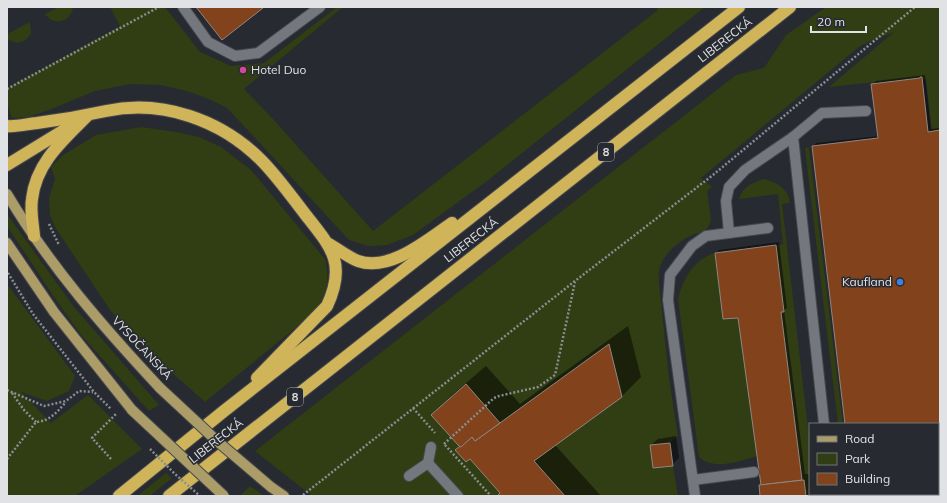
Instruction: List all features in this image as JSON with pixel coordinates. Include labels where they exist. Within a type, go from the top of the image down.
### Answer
[{"type":"highway","name":"LIBERECKÁ","points":[[119,496],[739,7]]},
{"type":"highway","name":"LIBERECKÁ","points":[[169,496],[790,7]]},
{"type":"highway","points":[[7,126],[87,116],[120,109],[147,108],[167,110],[187,115],[224,131],[241,142],[261,160],[329,244],[336,262],[336,280],[334,292],[327,306],[224,412]]},
{"type":"highway","points":[[7,165],[87,116]]},
{"type":"highway","points":[[34,236],[32,199],[34,186],[41,168],[56,147],[87,116]]},
{"type":"highway","points":[[329,244],[358,261],[370,263],[386,262],[402,256],[512,185]]},
{"type":"main road","name":"VYSOČANSKÁ","points":[[7,194],[57,268],[115,340],[160,388],[217,441],[271,487],[284,496]]},
{"type":"main road","points":[[7,242],[54,312],[132,410],[224,496]]},
{"type":"street","points":[[183,7],[208,42],[235,56],[258,53],[320,7]]},
{"type":"street","points":[[729,233],[726,200],[729,187],[745,170],[793,136],[822,113],[866,111]]},
{"type":"street","points":[[793,136],[824,423]]},
{"type":"street","points":[[695,496],[668,300],[670,275],[692,246],[706,236],[768,228]]},
{"type":"street","points":[[409,476],[428,463],[431,447]]},
{"type":"street","points":[[428,463],[458,496]]},
{"type":"street","points":[[693,480],[754,472]]},
{"type":"path","points":[[7,89],[159,7]]},
{"type":"path","points":[[304,496],[303,495],[413,408],[713,175],[915,7]]},
{"type":"path","points":[[48,222],[62,251]]},
{"type":"path","points":[[7,271],[33,314],[94,392],[121,420]]},
{"type":"path","points":[[444,444],[494,398],[538,387],[555,375],[575,281]]},
{"type":"path","points":[[7,390],[44,406],[66,402]]},
{"type":"path","points":[[7,459],[36,422],[41,422],[52,417],[79,391],[94,392]]},
{"type":"path","points":[[12,393],[24,410],[36,422]]},
{"type":"path","points":[[413,408],[491,496]]},
{"type":"path","points":[[111,459],[92,438],[116,414]]},
{"type":"path","points":[[148,447],[175,474],[201,496]]},
{"type":"green space","points":[[59,7],[73,7],[69,16],[62,21],[53,20],[45,14]]},
{"type":"green space","points":[[110,7],[165,7],[200,52],[231,66],[264,63],[337,7],[343,7],[244,89],[273,119],[373,231],[658,10],[656,7],[705,7],[487,181],[413,235],[387,245],[368,246],[349,240],[227,108],[190,92],[161,85],[130,84],[95,91],[28,117],[12,118],[7,103],[7,88],[120,26]]},
{"type":"green space","points":[[826,7],[940,7],[940,131],[932,132],[926,79],[904,79],[829,87],[894,32],[860,46],[701,178],[712,187],[707,191],[711,220],[709,225],[705,230],[690,236],[675,246],[660,265],[659,274],[669,378],[678,436],[670,443],[650,445],[653,468],[673,466],[678,496],[565,496],[534,461],[622,397],[608,344],[500,423],[466,384],[432,415],[459,446],[456,450],[466,462],[470,459],[500,493],[497,496],[312,496],[255,451],[736,75],[764,68],[786,35]]},
{"type":"green space","points":[[30,22],[31,33],[24,41],[14,42],[7,39],[7,34]]},
{"type":"green space","points":[[141,127],[199,137],[221,147],[251,170],[325,259],[328,280],[327,286],[316,311],[205,402],[170,371],[110,310],[55,227],[50,215],[49,198],[55,179],[51,167],[63,155],[96,135]]},
{"type":"green space","points":[[807,147],[809,148],[843,423],[838,423],[805,149]]},
{"type":"green space","points":[[763,179],[773,182],[781,186],[789,198],[790,203],[782,204],[809,436],[809,495],[816,496],[806,496],[804,480],[802,480],[781,312],[784,312],[776,245],[783,244],[778,194],[739,199],[745,188]]},
{"type":"green space","points":[[7,214],[74,307],[159,405],[149,411],[82,336],[56,300],[7,226]]},
{"type":"green space","points":[[715,253],[723,319],[738,318],[757,456],[727,464],[712,463],[699,457],[678,299],[686,277],[690,271],[701,260]]},
{"type":"green space","points":[[7,284],[75,376],[69,391],[47,401],[21,392],[51,423],[88,395],[142,449],[75,496],[7,496]]},
{"type":"green space","points":[[166,473],[172,478],[150,496],[137,496]]},
{"type":"green space","points":[[250,486],[264,496],[240,496]]},
{"type":"building","points":[[196,7],[263,7],[263,8],[222,40]]},
{"type":"building","points":[[922,77],[928,132],[940,130],[940,430],[939,423],[845,423],[812,146],[878,138],[871,84]]},
{"type":"building","points":[[776,245],[784,312],[781,312],[802,480],[761,485],[738,318],[723,319],[715,253]]},
{"type":"building","points":[[609,344],[622,397],[534,461],[565,496],[497,496],[500,493],[470,459],[466,462],[455,450],[472,437],[475,441]]},
{"type":"building","points":[[466,384],[500,423],[475,441],[472,437],[461,447],[431,415]]},
{"type":"building","points":[[939,430],[940,430],[939,446]]},
{"type":"building","points":[[670,443],[673,466],[653,468],[650,445]]},
{"type":"building","points":[[804,480],[806,496],[760,496],[759,485]]},
{"type":"place","name":"Hotel Duo","points":[[243,70]]},
{"type":"place","name":"Kaufland","points":[[900,282]]}]
